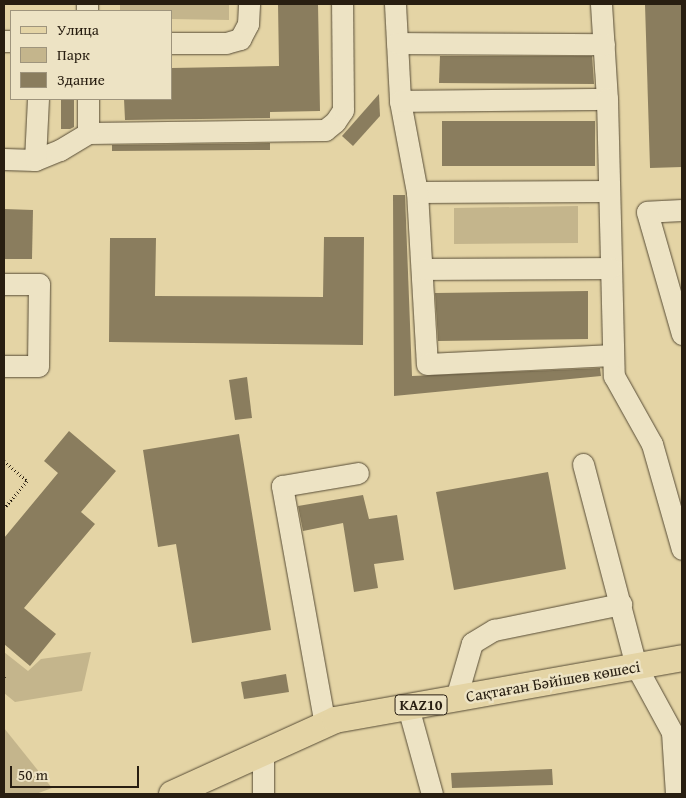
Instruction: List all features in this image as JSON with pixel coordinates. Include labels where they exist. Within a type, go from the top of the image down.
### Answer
[{"type":"main road","name":"Сақтаған Бәйішев көшесі","points":[[172,794],[325,725],[408,707],[682,658]]},
{"type":"lane","points":[[172,43],[226,43],[240,40],[248,24],[249,4]]},
{"type":"lane","points":[[4,159],[35,160],[60,150],[88,133],[325,130],[335,122],[343,110],[342,4]]},
{"type":"lane","points":[[395,4],[400,101],[417,192],[426,364],[613,356]]},
{"type":"lane","points":[[601,4],[607,98],[614,376],[652,444],[682,549]]},
{"type":"lane","points":[[397,43],[604,44]]},
{"type":"lane","points":[[400,101],[607,98]]},
{"type":"lane","points":[[35,160],[38,100]]},
{"type":"lane","points":[[88,100],[88,133]]},
{"type":"lane","points":[[417,192],[608,191]]},
{"type":"lane","points":[[682,210],[647,212],[682,334]]},
{"type":"lane","points":[[422,268],[610,268]]},
{"type":"lane","points":[[4,284],[38,284],[38,366],[4,366]]},
{"type":"lane","points":[[583,464],[636,666],[677,738],[676,794]]},
{"type":"lane","points":[[325,725],[282,486],[358,473]]},
{"type":"lane","points":[[456,698],[472,642],[494,630],[621,604]]},
{"type":"lane","points":[[408,707],[432,794]]},
{"type":"lane","points":[[263,753],[263,794]]},
{"type":"path","points":[[4,461],[27,482],[4,508]]},
{"type":"green space","points":[[120,4],[229,4],[229,20],[172,19],[172,10],[120,10]]},
{"type":"green space","points":[[578,206],[578,243],[454,244],[454,208]]},
{"type":"green space","points":[[4,652],[28,671],[41,659],[91,652],[82,691],[15,702],[4,693]]},
{"type":"green space","points":[[4,728],[52,788],[36,794],[4,794]]},
{"type":"building","points":[[278,4],[318,4],[320,111],[270,112],[270,118],[125,120],[124,100],[172,100],[172,68],[279,66]]},
{"type":"building","points":[[645,4],[682,4],[682,167],[650,168]]},
{"type":"building","points":[[440,56],[592,56],[594,84],[439,83]]},
{"type":"building","points":[[379,94],[380,116],[353,146],[342,136]]},
{"type":"building","points":[[61,100],[74,100],[74,127],[61,129]]},
{"type":"building","points":[[442,121],[595,121],[595,166],[442,166]]},
{"type":"building","points":[[270,143],[270,150],[112,151],[112,145]]},
{"type":"building","points":[[393,195],[405,195],[412,376],[600,368],[601,376],[394,396]]},
{"type":"building","points":[[4,209],[33,210],[32,259],[4,259]]},
{"type":"building","points":[[324,237],[364,237],[363,345],[109,342],[110,238],[156,238],[155,296],[323,297]]},
{"type":"building","points":[[588,291],[588,339],[438,341],[435,293]]},
{"type":"building","points":[[247,377],[252,418],[235,420],[229,380]]},
{"type":"building","points":[[69,431],[116,471],[81,512],[95,524],[24,608],[56,634],[30,666],[4,644],[4,538],[58,473],[44,461]]},
{"type":"building","points":[[239,434],[271,630],[192,643],[176,544],[158,547],[143,450]]},
{"type":"building","points":[[548,472],[566,569],[454,590],[436,492]]},
{"type":"building","points":[[363,495],[369,519],[397,515],[404,560],[374,564],[378,588],[354,592],[343,523],[303,531],[298,506]]},
{"type":"building","points":[[286,674],[289,692],[244,699],[241,682]]},
{"type":"building","points":[[552,769],[553,785],[452,788],[451,773]]}]
